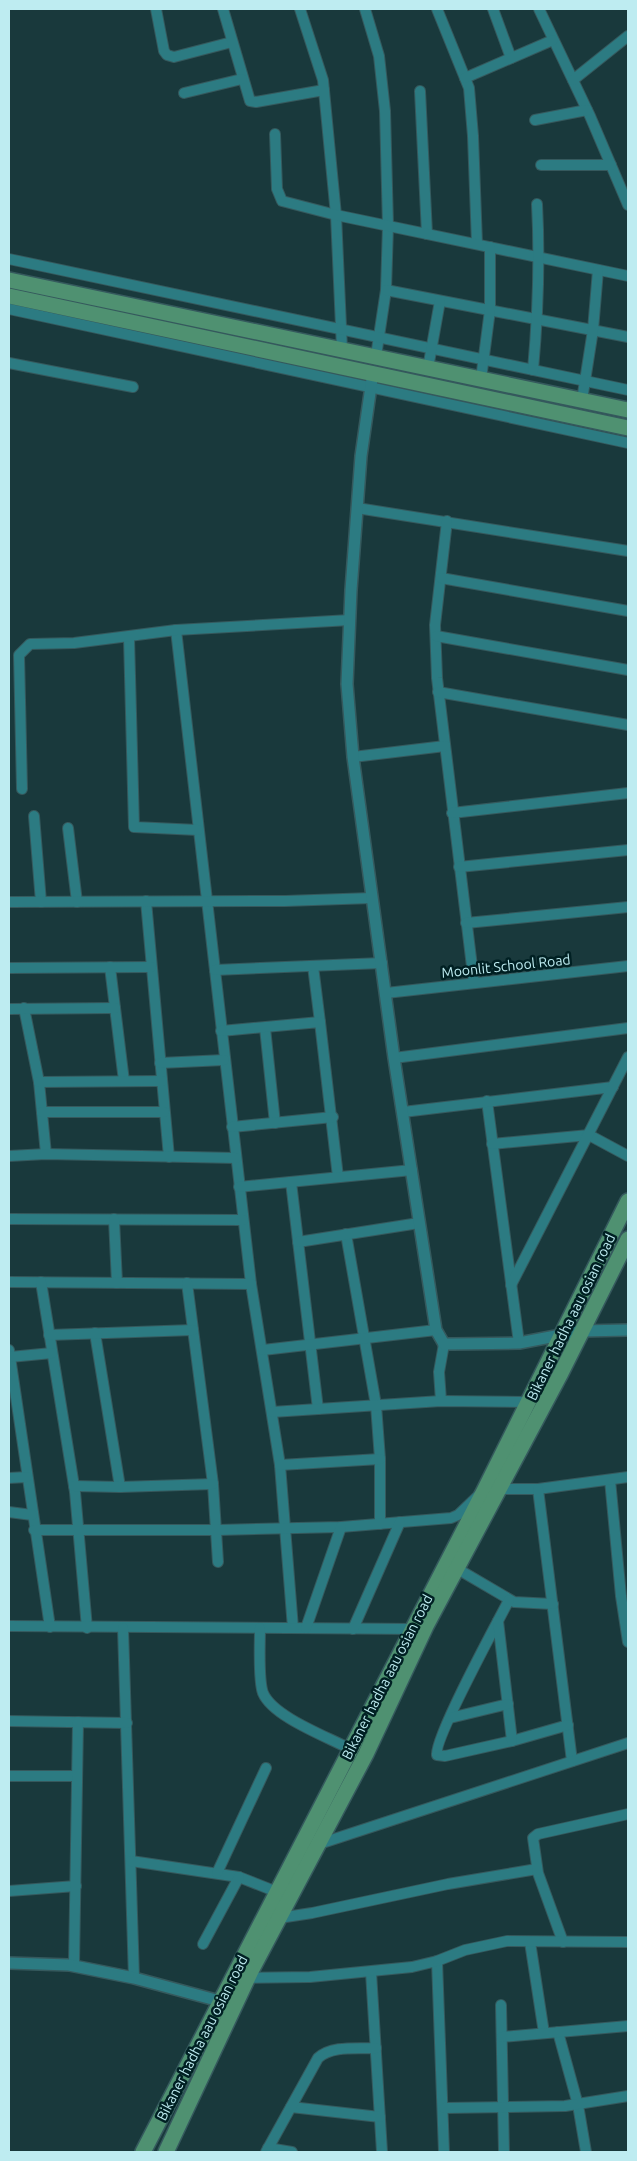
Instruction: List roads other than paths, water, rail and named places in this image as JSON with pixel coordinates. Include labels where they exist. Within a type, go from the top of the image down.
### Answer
[{"type":"main road","points":[[9,280],[628,410]]},
{"type":"main road","points":[[9,296],[148,332],[373,372],[628,428]]},
{"type":"main road","name":"Bikaner hadha aau osian road","points":[[143,2152],[180,2081],[227,2003],[276,1892],[310,1843],[366,1754],[418,1629],[456,1568],[529,1402],[628,1201]]},
{"type":"main road","name":"Bikaner hadha aau osian road","points":[[240,1977],[279,1918],[350,1749],[418,1629],[491,1490],[582,1331],[628,1239]]},
{"type":"main road","name":"Bikaner hadha aau osian road","points":[[166,2152],[196,2087],[227,2003]]},
{"type":"main road","points":[[180,2081],[196,2087]]},
{"type":"street","points":[[156,9],[164,51],[168,55],[174,57],[232,42]]},
{"type":"street","points":[[223,9],[247,97],[250,101],[256,102],[324,90]]},
{"type":"street","points":[[300,9],[324,90],[336,215],[342,349]]},
{"type":"street","points":[[365,9],[378,56],[384,111],[388,226],[386,290],[376,356]]},
{"type":"street","points":[[437,9],[469,88],[473,136],[477,244]]},
{"type":"street","points":[[493,9],[511,58]]},
{"type":"street","points":[[541,9],[553,40],[587,110],[628,205]]},
{"type":"street","points":[[573,80],[628,36]]},
{"type":"street","points":[[465,78],[553,40]]},
{"type":"street","points":[[184,93],[242,79]]},
{"type":"street","points":[[420,91],[427,234]]},
{"type":"street","points":[[535,120],[587,110]]},
{"type":"street","points":[[275,134],[277,189],[282,201],[336,215],[628,276]]},
{"type":"street","points":[[541,165],[611,165]]},
{"type":"street","points":[[533,370],[538,320],[540,258],[537,204]]},
{"type":"street","points":[[481,379],[490,310],[490,247]]},
{"type":"street","points":[[9,259],[628,390]]},
{"type":"street","points":[[582,400],[593,330],[598,270]]},
{"type":"street","points":[[386,290],[628,337]]},
{"type":"street","points":[[428,368],[440,301]]},
{"type":"street","points":[[9,309],[148,332],[371,387],[628,443]]},
{"type":"street","points":[[9,363],[133,387]]},
{"type":"street","points":[[373,372],[361,456],[347,684],[354,757],[394,1058],[436,1330],[444,1344],[439,1372],[441,1401]]},
{"type":"street","points":[[357,508],[628,551]]},
{"type":"street","points":[[448,522],[436,636],[438,692],[474,983]]},
{"type":"street","points":[[441,578],[628,611]]},
{"type":"street","points":[[22,790],[19,655],[30,644],[74,643],[129,638],[176,630],[350,620]]},
{"type":"street","points":[[176,630],[243,1220],[251,1284],[280,1465],[293,1628]]},
{"type":"street","points":[[436,636],[628,670]]},
{"type":"street","points":[[129,638],[134,827],[198,830]]},
{"type":"street","points":[[438,692],[628,724]]},
{"type":"street","points":[[354,757],[445,746]]},
{"type":"street","points":[[452,813],[628,793]]},
{"type":"street","points":[[34,816],[41,902]]},
{"type":"street","points":[[68,828],[77,902]]},
{"type":"street","points":[[459,868],[628,850]]},
{"type":"street","points":[[9,902],[372,898]]},
{"type":"street","points":[[146,901],[169,1158]]},
{"type":"street","points":[[466,923],[628,907]]},
{"type":"street","points":[[215,970],[382,963]]},
{"type":"street","points":[[313,966],[338,1177]]},
{"type":"street","name":"Moonlit School Road","points":[[386,993],[628,966]]},
{"type":"street","points":[[110,967],[124,1081]]},
{"type":"street","points":[[9,968],[151,967]]},
{"type":"street","points":[[24,1008],[39,1082],[46,1154]]},
{"type":"street","points":[[9,1009],[115,1008]]},
{"type":"street","points":[[221,1031],[320,1022]]},
{"type":"street","points":[[264,1028],[275,1123]]},
{"type":"street","points":[[394,1058],[628,1028]]},
{"type":"street","points":[[511,1285],[628,1057]]},
{"type":"street","points":[[160,1063],[224,1060]]},
{"type":"street","points":[[39,1082],[162,1080]]},
{"type":"street","points":[[403,1112],[613,1087]]},
{"type":"street","points":[[486,1101],[519,1343]]},
{"type":"street","points":[[42,1112],[164,1112]]},
{"type":"street","points":[[232,1127],[332,1117]]},
{"type":"street","points":[[492,1144],[589,1135],[628,1156]]},
{"type":"street","points":[[9,1156],[46,1154],[236,1158]]},
{"type":"street","points":[[239,1186],[412,1170]]},
{"type":"street","points":[[291,1182],[318,1409]]},
{"type":"street","points":[[9,1219],[243,1220]]},
{"type":"street","points":[[114,1219],[117,1283]]},
{"type":"street","points":[[298,1242],[419,1223]]},
{"type":"street","points":[[346,1234],[366,1338],[376,1405],[380,1459],[380,1524]]},
{"type":"street","points":[[9,1282],[251,1284]]},
{"type":"street","points":[[41,1282],[74,1486],[87,1628]]},
{"type":"street","points":[[187,1283],[213,1484],[218,1530],[218,1562]]},
{"type":"street","points":[[49,1335],[193,1330]]},
{"type":"street","points":[[263,1350],[436,1330]]},
{"type":"street","points":[[444,1344],[519,1343],[582,1331],[628,1330]]},
{"type":"street","points":[[95,1333],[120,1487]]},
{"type":"street","points":[[50,1627],[9,1353],[52,1353]]},
{"type":"street","points":[[272,1412],[441,1401],[529,1402]]},
{"type":"street","points":[[280,1465],[380,1459]]},
{"type":"street","points":[[9,1478],[27,1477]]},
{"type":"street","points":[[34,1530],[218,1530],[341,1527],[450,1518],[458,1515],[491,1490],[538,1489],[628,1477]]},
{"type":"street","points":[[610,1480],[621,1596],[628,1642]]},
{"type":"street","points":[[74,1486],[120,1487],[213,1484]]},
{"type":"street","points":[[538,1489],[572,1761]]},
{"type":"street","points":[[9,1512],[32,1515]]},
{"type":"street","points":[[353,1629],[400,1522]]},
{"type":"street","points":[[306,1628],[341,1527]]},
{"type":"street","points":[[456,1568],[514,1602],[553,1604]]},
{"type":"street","points":[[509,1600],[436,1748],[437,1755],[440,1756],[512,1741],[568,1725]]},
{"type":"street","points":[[498,1621],[512,1741]]},
{"type":"street","points":[[9,1626],[418,1629]]},
{"type":"street","points":[[123,1628],[134,1978]]},
{"type":"street","points":[[260,1628],[262,1691],[267,1701],[298,1723],[350,1749]]},
{"type":"street","points":[[450,1718],[508,1704]]},
{"type":"street","points":[[9,1721],[127,1723]]},
{"type":"street","points":[[74,1966],[78,1722]]},
{"type":"street","points":[[310,1843],[628,1743]]},
{"type":"street","points":[[218,1873],[266,1768]]},
{"type":"street","points":[[9,1776],[77,1776]]},
{"type":"street","points":[[563,1942],[537,1869],[533,1838],[538,1834],[628,1814]]},
{"type":"street","points":[[131,1861],[239,1877],[276,1892]]},
{"type":"street","points":[[279,1918],[312,1913],[448,1884],[537,1869]]},
{"type":"street","points":[[203,1944],[239,1877]]},
{"type":"street","points":[[9,1891],[76,1886]]},
{"type":"street","points":[[240,1977],[371,1972],[437,1961],[473,1948],[507,1941],[628,1942]]},
{"type":"street","points":[[530,1942],[544,2033]]},
{"type":"street","points":[[437,1961],[444,2108],[444,2152]]},
{"type":"street","points":[[9,1963],[74,1966],[134,1978],[227,2003]]},
{"type":"street","points":[[371,1972],[382,2152]]},
{"type":"street","points":[[501,2005],[504,2152]]},
{"type":"street","points":[[502,2037],[628,2026]]},
{"type":"street","points":[[558,2032],[578,2105],[586,2152]]},
{"type":"street","points":[[292,2152],[267,2150],[318,2058],[324,2053],[376,2048]]},
{"type":"street","points":[[444,2108],[578,2105],[628,2096]]},
{"type":"street","points":[[291,2107],[380,2117]]}]
